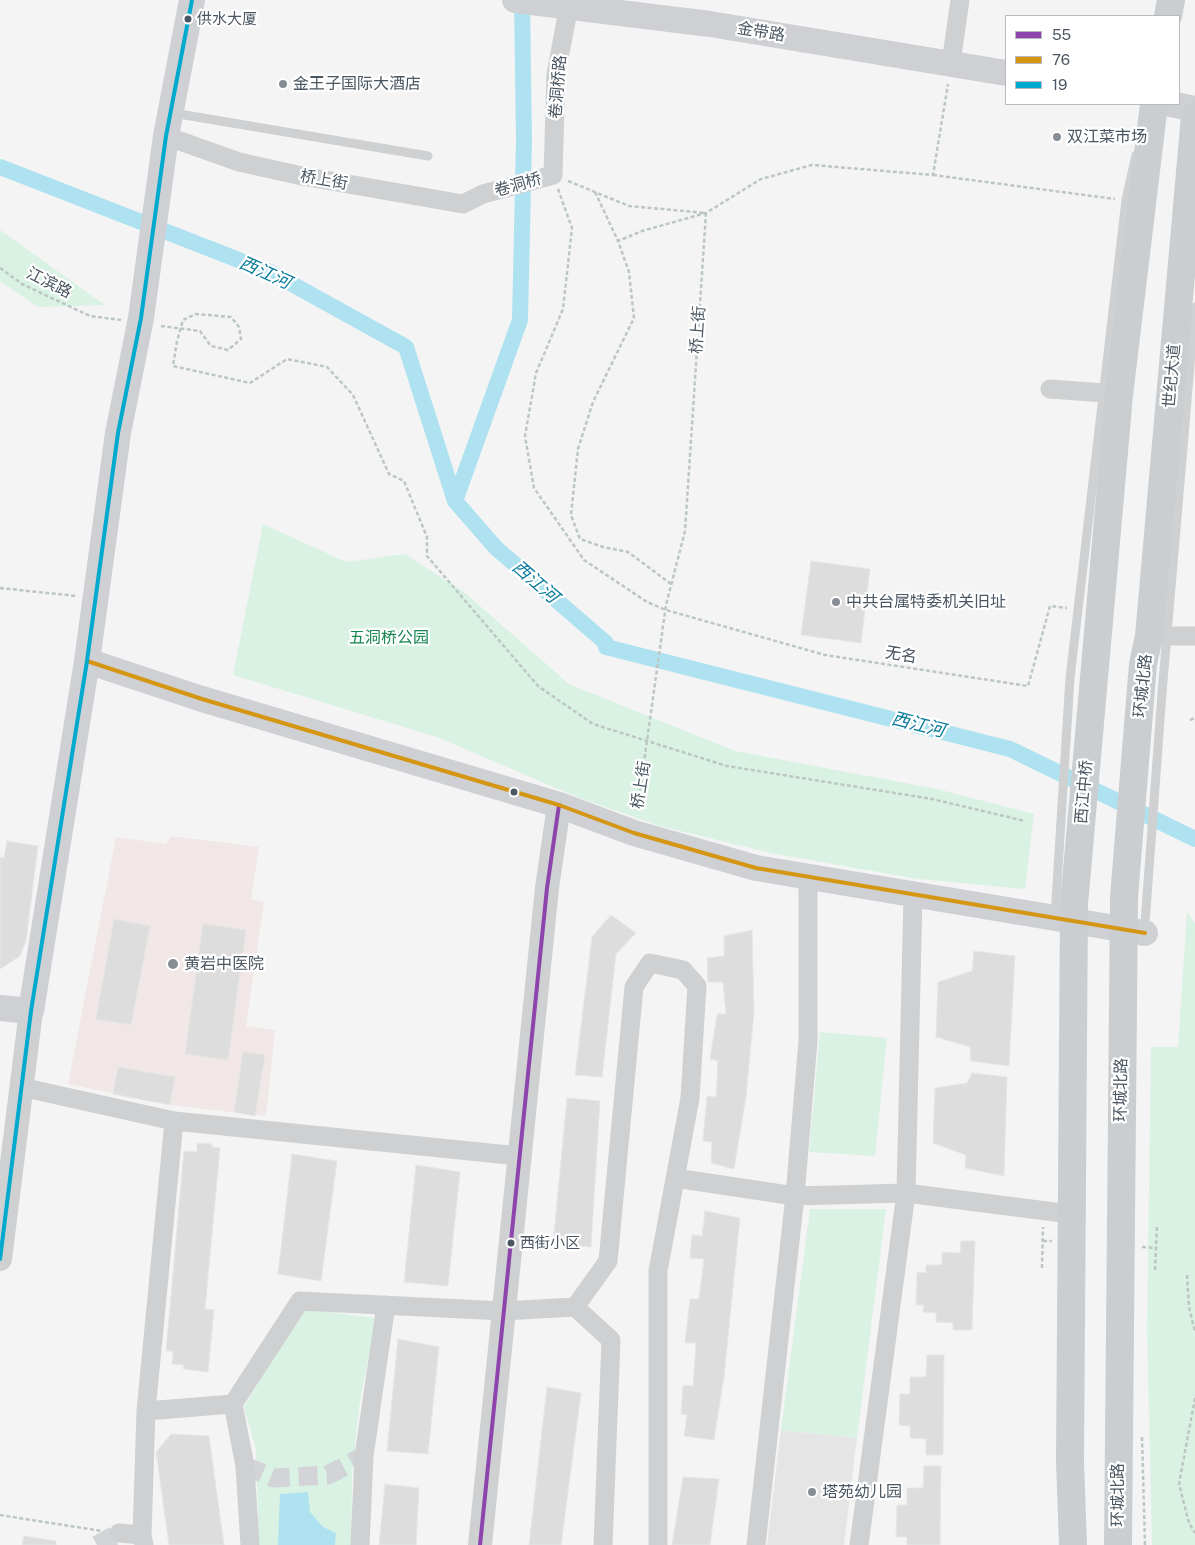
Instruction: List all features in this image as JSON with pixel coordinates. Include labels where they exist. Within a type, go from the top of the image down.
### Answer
[{"type":"main road","points":[[0,1008],[31,1011],[87,661],[118,432],[140,321],[168,124],[192,0]]},
{"type":"main road","name":"金带路","points":[[515,0],[569,4],[710,24],[1005,73]]},
{"type":"main road","points":[[1168,15],[1171,0]]},
{"type":"main road","points":[[1089,607],[1119,395],[1154,105]]},
{"type":"main road","points":[[1177,105],[1195,108]]},
{"type":"main road","name":"世纪大道","points":[[1158,636],[1195,116]]},
{"type":"main road","name":"西江中桥","points":[[1064,919],[1067,881],[1095,663],[1089,607]]},
{"type":"main road","name":"环城北路","points":[[1118,1545],[1138,928],[1124,897],[1143,664],[1158,636]]},
{"type":"main road","points":[[87,661],[211,702],[559,805],[634,833],[756,868],[913,896],[1064,919],[1138,928]]},
{"type":"main road","points":[[1064,919],[1070,1214],[1070,1461],[1073,1545]]},
{"type":"street","points":[[951,63],[960,0]]},
{"type":"street","name":"卷洞桥路","points":[[553,175],[556,74],[569,4]]},
{"type":"street","name":"桥上街","points":[[168,124],[239,162],[302,176],[463,204],[483,194]]},
{"type":"street","name":"卷洞桥","points":[[483,194],[553,175]]},
{"type":"street","points":[[1050,389],[1104,393]]},
{"type":"street","points":[[1158,636],[1195,636]]},
{"type":"street","points":[[480,1545],[547,888],[559,805]]},
{"type":"street","points":[[756,1545],[795,1196],[808,1041],[808,878]]},
{"type":"street","points":[[859,1545],[906,1193],[913,896]]},
{"type":"street","points":[[575,1307],[608,1261],[634,987],[650,963],[683,970],[696,986],[690,1098],[658,1271],[658,1545]]},
{"type":"street","points":[[0,1259],[31,1011]]},
{"type":"street","points":[[21,1087],[174,1121],[519,1156]]},
{"type":"street","points":[[119,1534],[143,1540],[146,1410],[174,1121]]},
{"type":"street","points":[[675,1178],[795,1196],[906,1193],[1070,1214]]},
{"type":"street","points":[[250,1545],[245,1466],[233,1404],[300,1301],[503,1311],[575,1307],[611,1340],[603,1545]]},
{"type":"street","points":[[360,1545],[364,1456],[386,1305]]},
{"type":"street","points":[[146,1410],[233,1404]]},
{"type":"lane","points":[[168,124],[428,156]]},
{"type":"lane","points":[[1067,881],[1070,678],[1089,607],[1104,393],[1126,200],[1135,156],[1149,143]]},
{"type":"lane","points":[[1138,928],[1162,693],[1158,636],[1195,306]]},
{"type":"path","points":[[933,174],[951,63]]},
{"type":"path","points":[[618,241],[642,231],[706,213],[761,179],[812,165],[933,174],[1126,200]]},
{"type":"path","points":[[553,175],[628,206],[706,213]]},
{"type":"path","points":[[553,175],[572,228],[563,309],[536,373],[525,436],[534,488],[584,560],[647,602],[666,610]]},
{"type":"path","points":[[595,192],[618,241],[629,272],[634,318],[593,402],[578,449],[571,515],[580,540],[628,552],[671,584]]},
{"type":"path","name":"桥上街","points":[[634,833],[666,605],[684,532],[706,213]]},
{"type":"path","name":"江滨路","points":[[0,268],[22,284],[90,316],[140,321],[172,328],[182,329],[200,331],[211,346],[228,350],[241,339],[239,327],[231,317],[196,314],[183,320],[181,327],[179,334],[177,341],[173,366],[250,383],[287,359],[327,367],[353,395],[389,474],[404,481],[428,537],[427,556],[538,686],[592,724],[648,739]]},
{"type":"path","points":[[0,588],[95,598]]},
{"type":"path","name":"无名","points":[[666,610],[825,655],[1028,686],[1050,606],[1089,607]]},
{"type":"path","points":[[1190,720],[1195,718]]},
{"type":"path","points":[[648,739],[727,766],[932,799],[1025,821]]},
{"type":"path","points":[[1042,1268],[1043,1224]]},
{"type":"path","points":[[1155,1270],[1157,1226]]},
{"type":"path","points":[[1187,1275],[1189,1307],[1195,1332]]},
{"type":"path","points":[[1195,1398],[1179,1484],[1189,1523],[1195,1532]]},
{"type":"path","points":[[0,1515],[119,1534]]},
{"type":"shaded area","name":"黄岩中医院","points":[[171,836],[259,847],[251,899],[264,902],[246,1026],[275,1030],[266,1116],[170,1105],[68,1084],[116,837],[166,844]]},
{"type":"shaded area","name":"塔苑幼儿园","points":[[781,1430],[857,1438],[844,1545],[767,1545]]},
{"type":"green space","points":[[0,230],[105,305],[38,307],[0,281]]},
{"type":"green space","name":"五洞桥公园","points":[[263,524],[346,562],[405,554],[464,592],[569,684],[735,751],[937,789],[1034,814],[1025,889],[919,879],[775,854],[660,826],[577,797],[437,737],[233,675]]},
{"type":"green space","points":[[1187,911],[1195,924],[1195,1545],[1152,1545],[1147,1329],[1151,1047],[1178,1047]]},
{"type":"green space","points":[[820,1032],[887,1038],[875,1156],[809,1152]]},
{"type":"green space","points":[[810,1209],[886,1209],[857,1438],[781,1430]]},
{"type":"green space","points":[[303,1309],[376,1318],[359,1407],[352,1475],[351,1545],[259,1545],[256,1449],[244,1407]]},
{"type":"water","points":[[308,1492],[310,1512],[323,1527],[336,1533],[335,1545],[278,1545],[280,1494]]},
{"type":"building","name":"中共台属特委机关旧址","points":[[811,561],[870,569],[861,643],[801,635]]},
{"type":"building","points":[[7,841],[38,846],[26,941],[20,956],[0,969],[0,857],[4,858]]},
{"type":"building","points":[[611,915],[636,933],[616,954],[602,1077],[575,1075],[592,937]]},
{"type":"building","points":[[114,919],[150,926],[131,1025],[96,1019]]},
{"type":"building","points":[[203,924],[246,930],[228,1060],[185,1054]]},
{"type":"building","points":[[752,930],[754,1012],[746,1097],[734,1169],[711,1163],[712,1142],[703,1141],[707,1096],[716,1097],[718,1061],[710,1059],[717,1014],[726,1014],[723,982],[708,982],[707,958],[724,956],[724,936]]},
{"type":"building","points":[[974,951],[1015,956],[1009,1066],[971,1061],[970,1047],[936,1037],[938,982],[972,971]]},
{"type":"building","points":[[243,1052],[265,1055],[255,1116],[234,1112]]},
{"type":"building","points":[[118,1067],[175,1077],[170,1105],[113,1094]]},
{"type":"building","points":[[972,1073],[1007,1077],[1004,1176],[965,1168],[966,1155],[933,1143],[935,1088],[967,1083]]},
{"type":"building","points":[[567,1098],[600,1101],[591,1247],[553,1244]]},
{"type":"building","points":[[197,1143],[212,1144],[212,1147],[220,1148],[205,1309],[214,1310],[208,1372],[183,1369],[184,1365],[172,1364],[173,1351],[166,1351],[184,1151],[197,1152]]},
{"type":"building","points":[[292,1154],[337,1161],[321,1281],[278,1274]]},
{"type":"building","points":[[416,1165],[460,1172],[448,1286],[404,1282]]},
{"type":"building","points":[[705,1211],[740,1218],[724,1377],[714,1440],[684,1436],[687,1415],[681,1414],[683,1385],[693,1386],[696,1343],[685,1343],[690,1299],[699,1299],[704,1259],[690,1258],[692,1235],[702,1236]]},
{"type":"building","points":[[961,1241],[975,1241],[972,1330],[953,1330],[953,1323],[936,1322],[936,1313],[923,1312],[924,1305],[916,1305],[917,1272],[926,1273],[926,1265],[942,1265],[942,1252],[960,1253]]},
{"type":"building","points":[[398,1339],[439,1347],[428,1454],[387,1451]]},
{"type":"building","points":[[927,1355],[944,1355],[943,1455],[926,1455],[926,1439],[910,1438],[910,1426],[899,1425],[900,1394],[910,1394],[910,1377],[926,1377]]},
{"type":"building","points":[[547,1387],[581,1393],[561,1545],[529,1545]]},
{"type":"building","points":[[171,1434],[209,1436],[224,1545],[169,1545],[156,1452]]},
{"type":"building","points":[[924,1466],[941,1466],[940,1545],[907,1545],[907,1537],[896,1537],[897,1505],[907,1505],[907,1488],[923,1488]]},
{"type":"building","points":[[683,1477],[719,1479],[710,1545],[672,1545]]},
{"type":"building","points":[[385,1484],[419,1488],[416,1545],[379,1545]]},
{"type":"building","points":[[24,1536],[56,1541],[56,1545],[22,1545]]},
{"type":"waterway","points":[[455,501],[520,320],[524,141],[522,0]]},
{"type":"waterway","name":"西江河","points":[[0,167],[272,273],[406,347],[455,501],[496,548],[606,643],[606,647],[1010,749],[1195,839]]},
{"type":"tunnel","points":[[245,1466],[274,1478],[328,1475],[364,1456]]},
{"type":"tunnel","points":[[97,1545],[119,1533]]},
{"type":"transit line","name":"19","points":[[0,1259],[31,1011],[87,661],[118,433],[141,318],[166,136],[192,0]]},
{"type":"transit line","name":"76","points":[[87,661],[202,699],[559,805],[634,833],[756,868],[1145,933]]},
{"type":"transit line","name":"55","points":[[480,1545],[547,888],[559,805]]},
{"type":"place","name":"供水大厦","points":[[188,19]]},
{"type":"place","name":"金王子国际大酒店","points":[[283,84]]},
{"type":"place","name":"双江菜市场","points":[[1057,137]]},
{"type":"place","name":"中共台属特委机关旧址","points":[[836,602]]},
{"type":"place","name":"黄岩中医院","points":[[173,964]]},
{"type":"place","name":"西街小区","points":[[511,1243]]},
{"type":"place","name":"塔苑幼儿园","points":[[812,1492]]}]
